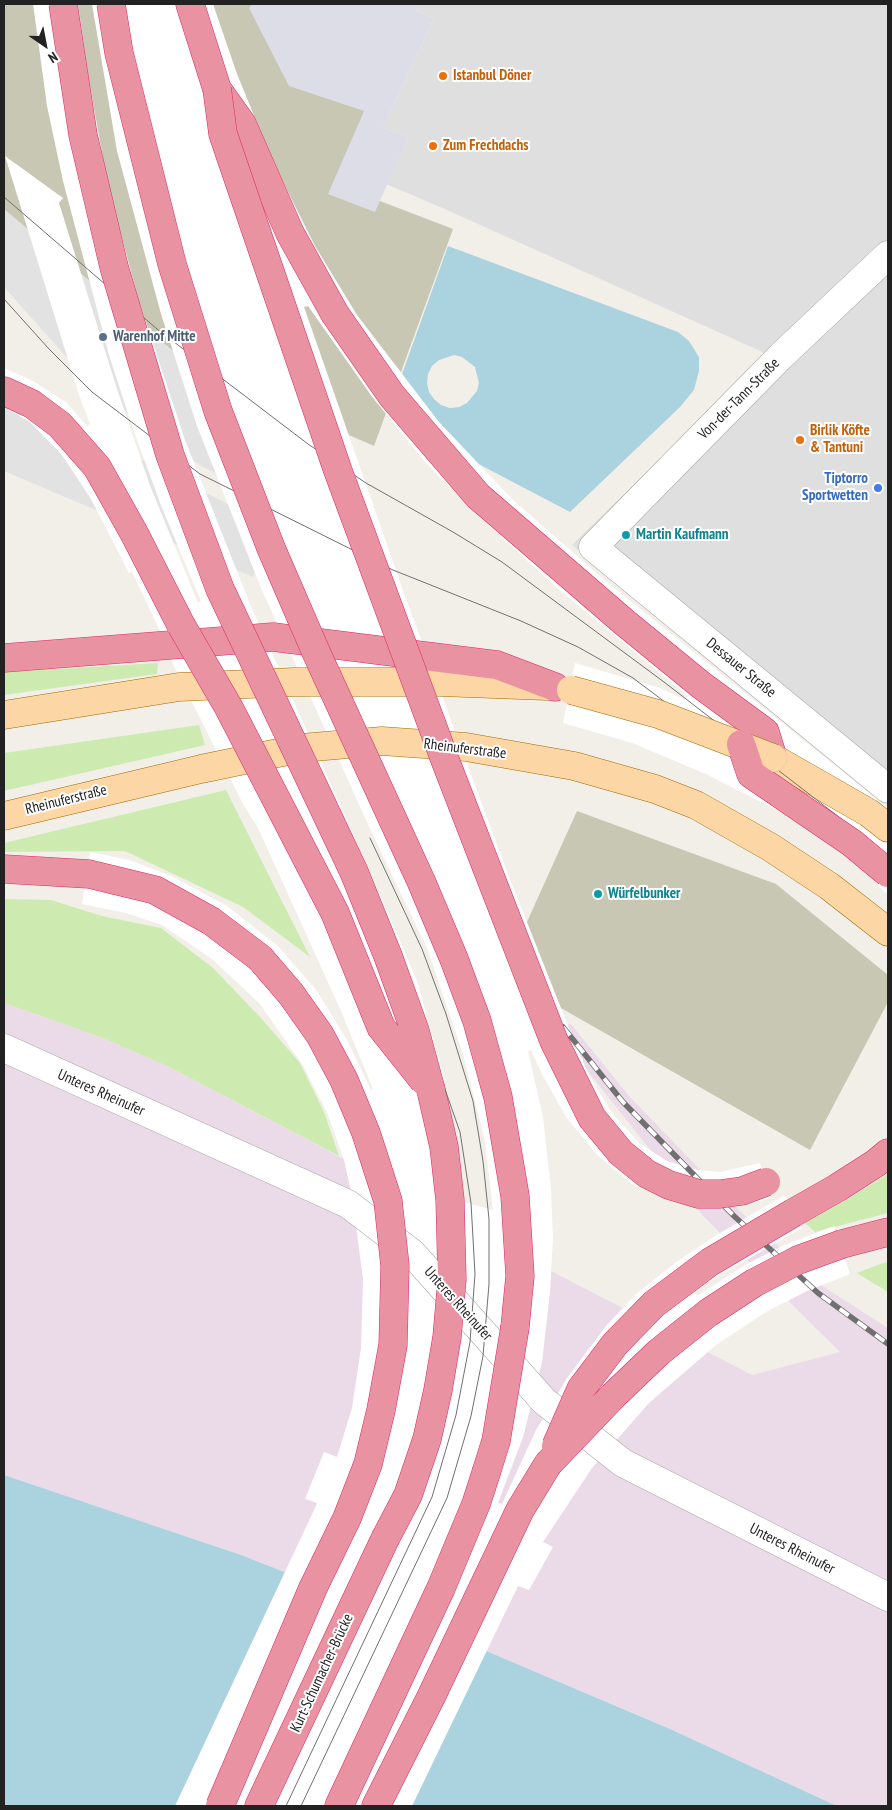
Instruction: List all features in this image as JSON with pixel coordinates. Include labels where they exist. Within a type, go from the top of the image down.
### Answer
[{"type":"highway","name":"Kurt-Schumacher-Brücke","points":[[63,4],[83,135],[112,258],[170,455],[220,589],[354,872],[388,956],[415,1031],[431,1090],[444,1147],[450,1200],[452,1279],[447,1337],[427,1440],[408,1495],[385,1539],[258,1806]]},
{"type":"highway","points":[[111,4],[119,53],[172,264],[218,411],[241,473],[320,661],[421,881],[454,958],[477,1021],[498,1097],[515,1196],[520,1276],[508,1378],[491,1457],[476,1504],[441,1588],[339,1806]]},
{"type":"highway","points":[[190,4],[218,90],[223,134],[338,471],[554,1042],[592,1118],[621,1153],[647,1174],[669,1185],[699,1194],[742,1191],[766,1182]]},
{"type":"highway","points":[[218,90],[242,124],[290,233],[335,314],[392,396],[478,496],[624,622],[701,685],[765,732],[773,758]]},
{"type":"highway","points":[[4,391],[32,404],[60,425],[98,467],[181,625],[229,708],[336,914],[381,1027],[431,1090]]},
{"type":"highway","points":[[4,658],[274,637],[497,665],[563,688]]},
{"type":"highway","points":[[741,744],[752,774],[852,843],[888,873]]},
{"type":"highway","points":[[4,869],[89,874],[155,890],[212,921],[260,958],[291,994],[320,1035],[344,1080],[366,1133],[388,1201],[395,1266],[393,1345],[381,1410],[368,1464],[347,1518],[312,1588],[220,1806]]},
{"type":"highway","points":[[376,1806],[520,1510],[548,1464],[581,1389],[615,1344],[654,1304],[710,1262],[753,1235],[838,1188],[888,1153]]},
{"type":"highway","points":[[548,1464],[659,1352],[708,1313],[754,1283],[798,1260],[842,1244],[888,1232]]},
{"type":"main road","points":[[4,715],[179,688],[218,686],[314,682],[440,682],[563,688],[658,714],[741,744],[773,758],[869,814],[888,828]]},
{"type":"main road","name":"Rheinuferstraße","points":[[4,816],[163,777],[302,748],[382,741],[466,746],[574,766],[655,789],[696,805],[770,847],[829,886],[888,932]]},
{"type":"street","name":"Von-der-Tann-Straße","points":[[593,547],[781,356],[888,255]]},
{"type":"street","name":"Dessauer Straße","points":[[593,547],[888,789]]},
{"type":"street","name":"Unteres Rheinufer","points":[[4,1048],[348,1204],[412,1253],[544,1400],[624,1463],[888,1597]]},
{"type":"shaded area","points":[[4,4],[268,4],[380,96],[367,196],[453,229],[374,446],[4,285]]},
{"type":"shaded area","points":[[252,4],[420,4],[416,11],[434,18],[383,128],[408,137],[375,212],[328,194],[364,111],[289,86],[249,8]]},
{"type":"shaded area","points":[[420,4],[888,4],[888,798],[572,545],[767,354],[386,184],[408,137],[383,128],[434,18],[416,11]]},
{"type":"shaded area","name":"Warenhof Mitte","points":[[4,209],[283,443],[260,495],[201,466],[94,388],[4,287]]},
{"type":"shaded area","points":[[4,390],[271,526],[253,577],[4,471]]},
{"type":"shaded area","points":[[577,811],[776,884],[888,975],[888,1002],[810,1150],[503,975]]},
{"type":"shaded area","points":[[4,1003],[100,1037],[167,1066],[528,1259],[752,1375],[840,1352],[703,1216],[554,1029],[571,1024],[629,1096],[740,1211],[824,1287],[888,1328],[888,1806],[837,1806],[670,1729],[491,1653],[241,1555],[4,1475]]},
{"type":"green space","points":[[158,663],[157,674],[4,695],[4,672]]},
{"type":"green space","points":[[199,725],[205,745],[4,791],[4,753]]},
{"type":"green space","points":[[226,790],[310,957],[243,907],[125,851],[4,852],[4,843]]},
{"type":"green space","points":[[4,899],[51,900],[102,916],[161,928],[213,968],[261,1018],[300,1063],[324,1112],[339,1156],[167,1066],[100,1037],[4,1003]]},
{"type":"green space","points":[[888,1174],[888,1213],[815,1232],[805,1223],[848,1199]]},
{"type":"green space","points":[[888,1262],[888,1292],[857,1273],[880,1264]]},
{"type":"water","points":[[448,246],[678,332],[689,341],[699,357],[699,371],[694,390],[680,407],[570,512],[387,416]],"holes":[[[454,355],[462,357],[475,367],[479,383],[477,391],[467,403],[459,407],[450,408],[441,405],[429,392],[428,374],[432,366],[439,360]]]},
{"type":"water","points":[[4,1475],[241,1555],[491,1653],[670,1729],[837,1806],[4,1806]]},
{"type":"pier","points":[[33,4],[78,4],[89,80],[108,186],[139,301],[185,440],[250,604],[417,981],[443,1073],[457,1144],[464,1202],[493,1210],[485,1141],[463,1054],[427,948],[372,833],[261,588],[197,426],[161,314],[117,151],[92,4],[213,4],[237,74],[273,162],[315,246],[357,315],[439,422],[513,500],[608,583],[888,808],[888,895],[854,860],[783,813],[706,774],[632,743],[563,723],[575,663],[660,688],[685,700],[688,696],[557,588],[481,518],[426,463],[373,398],[308,306],[304,307],[405,596],[506,869],[589,1075],[612,1113],[639,1143],[667,1161],[698,1170],[720,1172],[760,1163],[772,1198],[742,1206],[706,1208],[664,1198],[632,1184],[597,1155],[566,1117],[531,1050],[528,1051],[543,1117],[551,1190],[553,1239],[550,1292],[542,1362],[523,1437],[498,1503],[502,1504],[536,1430],[567,1378],[606,1326],[635,1295],[675,1263],[715,1236],[785,1195],[802,1228],[720,1275],[694,1292],[697,1296],[747,1264],[782,1246],[834,1226],[850,1274],[807,1291],[766,1312],[716,1345],[649,1403],[592,1468],[543,1542],[553,1547],[529,1590],[518,1586],[412,1806],[175,1806],[317,1503],[305,1499],[324,1452],[337,1457],[352,1408],[361,1348],[363,1279],[352,1196],[344,1160],[327,1112],[302,1064],[259,1003],[212,959],[162,925],[126,913],[82,904],[90,852],[129,860],[171,876],[227,906],[278,946],[317,991],[347,1040],[371,1090],[373,1089],[341,1011],[258,828],[243,804],[160,638],[162,635],[132,572],[129,573],[91,499],[62,455],[30,422],[4,407],[4,368],[33,381],[67,403],[87,426],[90,424],[79,395],[5,156],[63,198],[59,203],[117,389],[149,483],[198,603],[201,601],[162,508],[133,429],[109,355],[63,181],[47,106]]},
{"type":"tram line","points":[[4,197],[157,329],[308,444],[366,483],[502,562],[664,682],[888,855]]},
{"type":"tram line","points":[[4,299],[49,349],[92,392],[200,474],[393,570],[521,621],[578,647],[633,678],[888,870]]},
{"type":"tram line","points":[[301,1806],[447,1498],[471,1416],[483,1356],[489,1284],[489,1219],[483,1161],[473,1101],[446,1014],[422,949],[370,838]]},
{"type":"tram line","points":[[286,1806],[432,1497],[456,1415],[470,1342],[475,1274],[471,1203],[460,1132],[421,1021],[350,850]]},
{"type":"railway","points":[[563,1027],[623,1102],[734,1216],[818,1293],[888,1344]]},
{"type":"place","name":"Istanbul Döner","points":[[443,76]]},
{"type":"place","name":"Zum Frechdachs","points":[[433,146]]},
{"type":"place","name":"Warenhof Mitte","points":[[103,337]]},
{"type":"place","name":"Birlik Köfte & Tantuni","points":[[800,440]]},
{"type":"place","name":"Tiptorro Sportwetten","points":[[878,488]]},
{"type":"place","name":"Martin Kaufmann","points":[[626,535]]},
{"type":"place","name":"Würfelbunker","points":[[598,894]]}]
